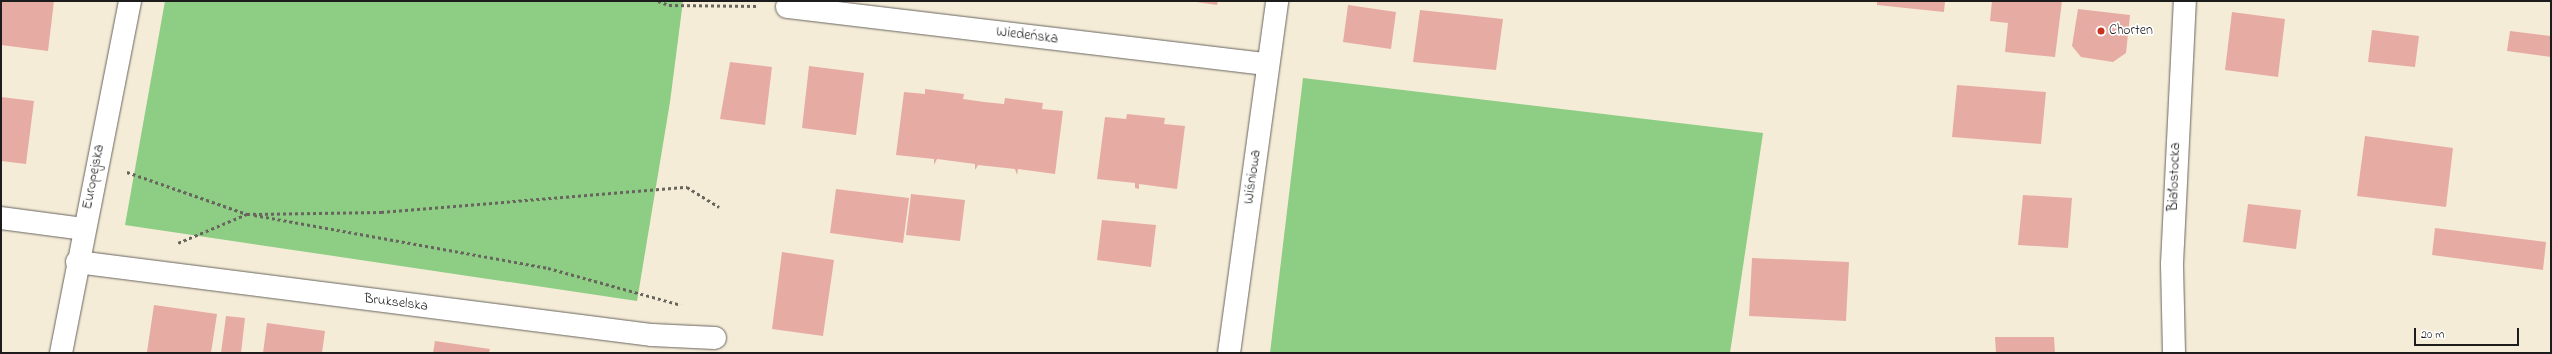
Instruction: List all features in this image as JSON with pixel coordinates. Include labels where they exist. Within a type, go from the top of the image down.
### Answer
[{"type":"street","name":"Europejska","points":[[61,353],[83,229],[130,1]]},
{"type":"street","name":"Wiśniowa","points":[[1229,353],[1277,1]]},
{"type":"street","name":"Białostocka","points":[[2174,353],[2172,264],[2186,1]]},
{"type":"street","name":"Wiedeńska","points":[[787,6],[1268,64]]},
{"type":"street","points":[[1,218],[83,229]]},
{"type":"street","name":"Brukselska","points":[[77,262],[652,335],[715,338]]},
{"type":"path","points":[[658,1],[669,5],[787,6]]},
{"type":"path","points":[[97,161],[247,214],[548,268],[684,306]]},
{"type":"path","points":[[169,247],[247,214],[381,212],[687,187],[719,207]]},
{"type":"green space","points":[[165,1],[683,1],[670,102],[637,301],[125,225]]},
{"type":"green space","points":[[1303,78],[1763,133],[1730,353],[1270,353]]},
{"type":"building","points":[[1,1],[54,1],[48,51],[1,45]]},
{"type":"building","points":[[1189,1],[1218,1],[1217,5]]},
{"type":"building","points":[[1877,1],[1945,1],[1944,12],[1877,5]]},
{"type":"building","points":[[1992,1],[2062,1],[2055,57],[2005,52],[2008,23],[1990,21]]},
{"type":"building","points":[[1348,5],[1396,12],[1391,49],[1343,42]]},
{"type":"building","name":"Chorten","points":[[2078,9],[2130,15],[2126,53],[2113,62],[2081,57],[2072,46]]},
{"type":"building","points":[[1420,10],[1503,19],[1496,70],[1413,62]]},
{"type":"building","points":[[2232,12],[2285,19],[2278,77],[2225,70]]},
{"type":"building","points":[[2372,30],[2419,36],[2415,67],[2368,62]]},
{"type":"building","points":[[2510,31],[2551,36],[2551,57],[2507,51]]},
{"type":"building","points":[[730,62],[772,67],[765,125],[720,119]]},
{"type":"building","points":[[809,66],[864,73],[856,135],[802,128]]},
{"type":"building","points":[[1957,85],[2046,92],[2041,144],[1952,137]]},
{"type":"building","points":[[925,89],[964,94],[963,99],[984,102],[1004,104],[1005,98],[1043,103],[1042,109],[1063,111],[1055,174],[1018,169],[1017,175],[1015,169],[978,165],[975,170],[975,164],[937,159],[934,165],[934,159],[896,155],[904,92],[925,94]]},
{"type":"building","points":[[1,97],[34,101],[26,164],[1,161]]},
{"type":"building","points":[[1127,114],[1165,118],[1164,124],[1185,126],[1177,189],[1139,184],[1139,189],[1135,188],[1135,183],[1097,179],[1105,117],[1126,119]]},
{"type":"building","points":[[2365,136],[2453,148],[2446,207],[2357,196]]},
{"type":"building","points":[[836,189],[909,198],[903,243],[830,233]]},
{"type":"building","points":[[911,194],[965,200],[960,241],[906,235]]},
{"type":"building","points":[[2023,195],[2072,198],[2068,248],[2018,245]]},
{"type":"building","points":[[2248,204],[2301,210],[2296,249],[2243,242]]},
{"type":"building","points":[[1102,220],[1156,225],[1151,267],[1097,260]]},
{"type":"building","points":[[2435,228],[2546,242],[2543,270],[2432,255]]},
{"type":"building","points":[[782,252],[834,260],[823,336],[772,329]]},
{"type":"building","points":[[1752,258],[1849,262],[1846,321],[1749,316]]},
{"type":"building","points":[[154,305],[217,314],[211,353],[147,352]]},
{"type":"building","points":[[226,316],[245,318],[241,353],[221,353]]},
{"type":"building","points":[[267,323],[325,331],[322,353],[263,353]]},
{"type":"building","points":[[1995,337],[2054,337],[2055,353],[1996,353]]},
{"type":"building","points":[[435,341],[490,349],[489,353],[433,353]]},
{"type":"place","name":"Chorten","points":[[2101,31]]}]
